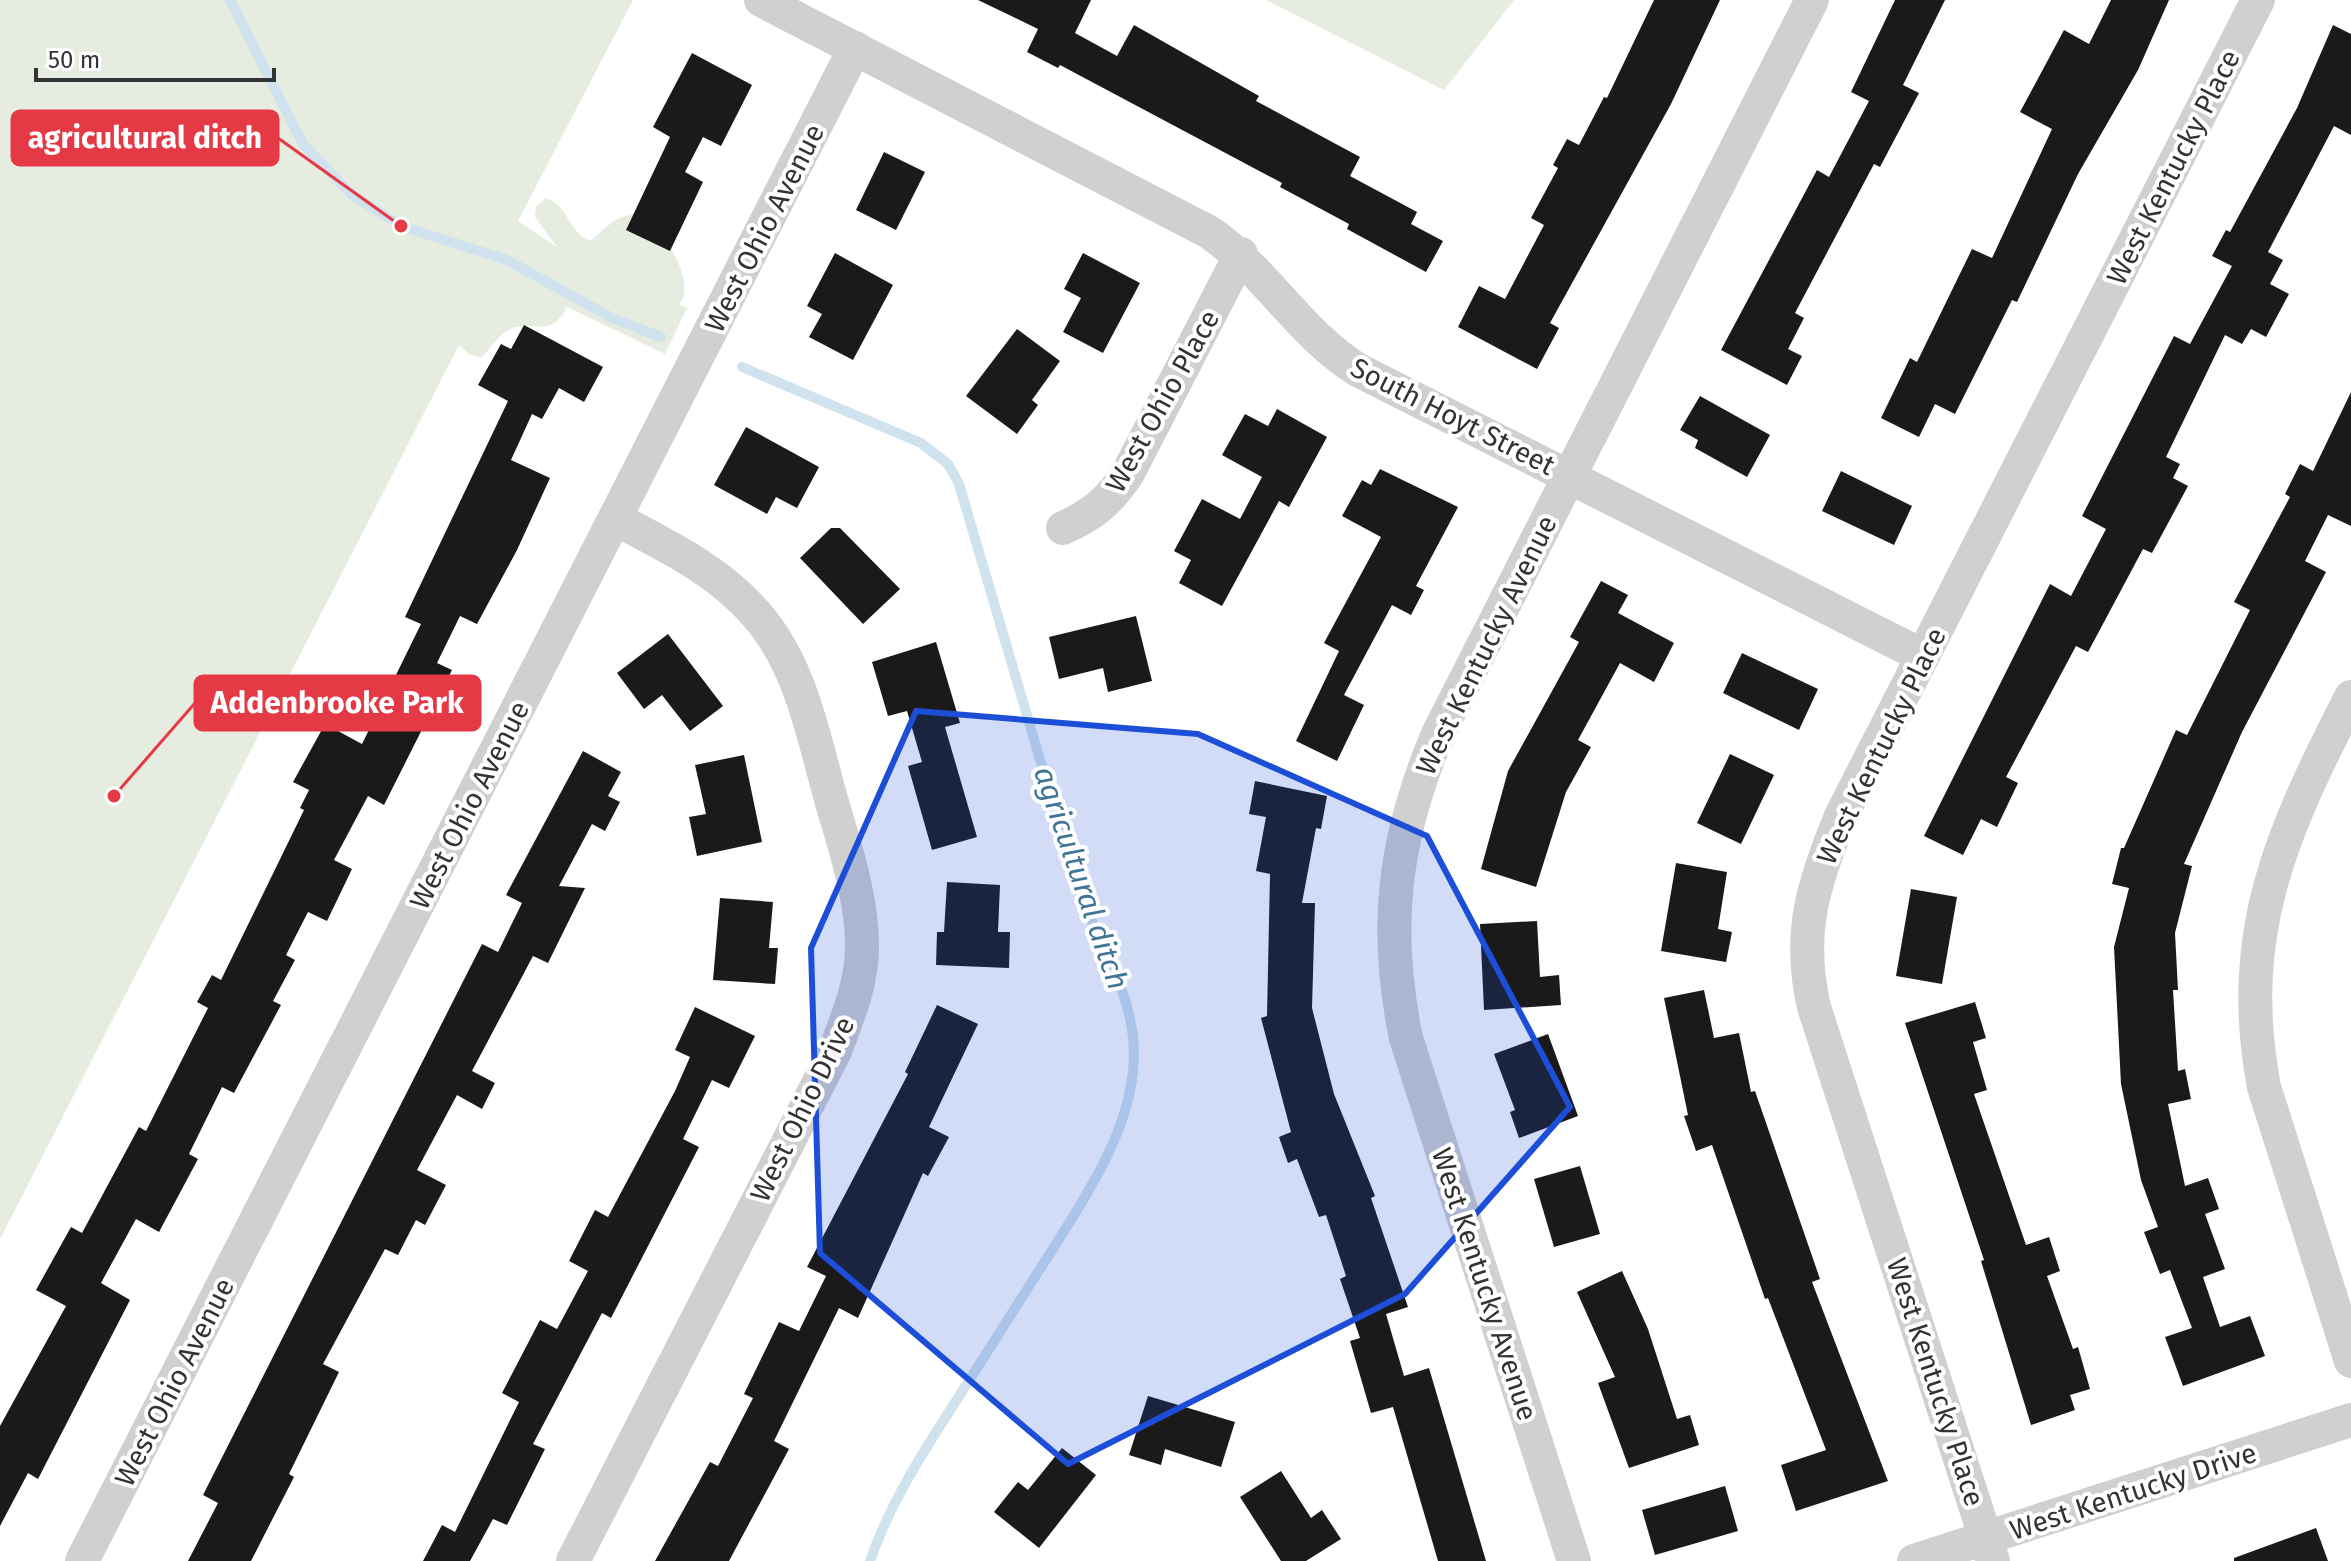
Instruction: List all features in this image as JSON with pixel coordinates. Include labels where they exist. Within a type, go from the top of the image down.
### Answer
[{"type":"street","name":"South Hoyt Street","points":[[761,0],[1167,208],[1241,254],[1299,320],[1346,362],[1923,656]]},
{"type":"street","name":"West Kentucky Avenue","points":[[1574,1561],[1406,1038],[1393,948],[1398,865],[1423,768],[1812,0]]},
{"type":"street","name":"West Kentucky Place","points":[[1990,1550],[1814,1007],[1807,968],[1807,924],[1824,859],[1923,656],[2258,0]]},
{"type":"street","name":"West Ohio Avenue","points":[[82,1561],[855,48]]},
{"type":"street","name":"West Ohio Place","points":[[1063,528],[1088,517],[1104,505],[1128,473],[1241,254]]},
{"type":"street","name":"West Ohio Drive","points":[[573,1561],[834,1053],[859,980],[862,950],[856,886],[809,719],[795,676],[779,644],[742,598],[708,569],[616,519]]},
{"type":"street","points":[[2351,697],[2306,785],[2277,858],[2263,911],[2254,986],[2258,1052],[2271,1112],[2351,1361]]},
{"type":"street","name":"West Kentucky Drive","points":[[1914,1561],[1990,1550],[2351,1420]]},
{"type":"highlighted area","points":[[916,711],[1198,734],[1427,836],[1570,1107],[1405,1294],[1068,1464],[820,1253],[811,948]]},
{"type":"shaded area","points":[[0,0],[633,0],[518,221],[557,247],[535,217],[536,207],[546,198],[560,207],[578,232],[591,241],[623,217],[648,215],[676,258],[684,284],[684,296],[679,305],[687,308],[665,354],[567,307],[548,326],[519,327],[506,331],[482,357],[470,355],[459,345],[0,1239]]},
{"type":"shaded area","points":[[1266,0],[1514,0],[1444,90]]},
{"type":"building","points":[[978,0],[1091,0],[1075,33],[1117,56],[1134,25],[1259,96],[1256,101],[1360,157],[1350,176],[1417,212],[1411,224],[1443,241],[1426,272],[1347,229],[1349,224],[1280,187],[1282,183],[1060,65],[1058,68],[1027,52],[1038,29]]},
{"type":"building","points":[[1654,0],[1720,0],[1671,104],[1550,323],[1559,328],[1537,369],[1458,327],[1479,286],[1505,299],[1544,225],[1531,218],[1558,168],[1553,165],[1567,139],[1579,145],[1604,97],[1607,98]]},
{"type":"building","points":[[1895,0],[1945,0],[1903,85],[1919,93],[1880,167],[1874,164],[1795,313],[1804,318],[1788,349],[1802,356],[1787,385],[1721,350],[1817,170],[1829,177],[1869,101],[1851,92]]},
{"type":"building","points":[[2111,0],[2169,0],[2138,70],[2078,174],[2017,302],[2012,300],[1955,414],[1935,404],[1919,437],[1881,418],[1910,358],[1917,362],[1972,249],[1992,258],[2052,129],[2020,112],[2064,30],[2089,44]]},
{"type":"building","points":[[2333,25],[2351,34],[2351,135],[2334,126],[2268,252],[2283,260],[2270,284],[2289,294],[2266,337],[2251,329],[2242,344],[2225,335],[2166,457],[2180,464],[2173,478],[2188,486],[2152,553],[2143,549],[2088,652],[2076,646],[2006,777],[2018,783],[1997,827],[1981,819],[1963,855],[1924,836],[2050,584],[2071,596],[2106,529],[2082,516],[2174,336],[2190,344],[2232,266],[2212,256],[2226,230],[2230,232],[2297,108]]},
{"type":"building","points":[[692,53],[752,85],[721,146],[703,137],[685,172],[703,182],[670,251],[626,230],[670,137],[653,127]]},
{"type":"building","points":[[884,152],[925,172],[896,230],[856,210]]},
{"type":"building","points":[[835,253],[893,285],[853,360],[809,337],[822,314],[807,306]]},
{"type":"building","points":[[1083,253],[1140,283],[1103,353],[1063,332],[1081,298],[1064,289]]},
{"type":"building","points":[[524,325],[603,367],[584,402],[559,388],[542,419],[532,414],[511,460],[550,478],[517,550],[477,624],[460,616],[437,663],[452,670],[384,805],[368,796],[334,860],[352,869],[327,921],[308,912],[286,955],[295,960],[273,1001],[281,1005],[234,1093],[222,1087],[189,1154],[198,1159],[159,1232],[136,1219],[101,1283],[130,1300],[38,1479],[28,1473],[0,1526],[0,1426],[66,1306],[36,1290],[71,1227],[82,1233],[139,1127],[146,1131],[208,1008],[197,1002],[212,975],[221,980],[304,810],[300,808],[309,790],[293,782],[325,724],[362,744],[421,624],[405,617],[508,401],[478,385],[501,344],[511,349]]},
{"type":"building","points":[[1017,329],[1060,361],[1032,400],[1038,405],[1017,434],[966,396]]},
{"type":"building","points":[[2351,392],[2351,526],[2328,515],[2305,561],[2326,572],[2242,732],[2184,864],[2192,866],[2175,933],[2178,990],[2173,990],[2178,1071],[2185,1069],[2191,1099],[2168,1104],[2185,1186],[2208,1178],[2219,1209],[2205,1214],[2225,1269],[2203,1277],[2220,1327],[2250,1316],[2265,1356],[2183,1386],[2165,1337],[2192,1328],[2170,1270],[2160,1274],[2144,1232],[2158,1227],[2141,1180],[2121,1084],[2114,947],[2129,888],[2112,884],[2121,848],[2124,848],[2176,730],[2187,735],[2250,610],[2234,602],[2290,497],[2285,494],[2300,464],[2313,471]]},
{"type":"building","points":[[1700,396],[1770,435],[1747,477],[1695,448],[1698,440],[1680,430]]},
{"type":"building","points":[[1277,409],[1327,437],[1289,507],[1279,501],[1222,606],[1179,583],[1191,560],[1174,551],[1202,499],[1240,519],[1262,477],[1222,455],[1245,414],[1268,426]]},
{"type":"building","points":[[746,427],[819,467],[797,508],[776,497],[767,514],[714,485]]},
{"type":"building","points":[[1380,469],[1458,507],[1416,586],[1424,590],[1411,615],[1392,605],[1344,695],[1364,705],[1337,761],[1296,741],[1339,651],[1324,643],[1381,537],[1342,516],[1362,480],[1371,485]]},
{"type":"building","points":[[1841,471],[1912,506],[1894,545],[1822,511]]},
{"type":"building","points":[[831,528],[840,528],[900,589],[863,624],[800,558]]},
{"type":"building","points":[[1601,581],[1628,595],[1618,613],[1674,643],[1654,682],[1620,663],[1578,740],[1591,747],[1566,792],[1536,887],[1481,869],[1508,771],[1579,642],[1570,637]]},
{"type":"building","points":[[1136,616],[1152,681],[1108,692],[1103,668],[1059,679],[1049,637]]},
{"type":"building","points":[[668,634],[723,706],[690,731],[662,695],[644,709],[617,673]]},
{"type":"building","points":[[936,642],[960,723],[945,727],[977,837],[932,850],[908,766],[922,762],[907,711],[888,716],[872,662]]},
{"type":"building","points":[[1742,653],[1818,689],[1799,730],[1723,693]]},
{"type":"building","points":[[583,751],[621,772],[608,796],[620,802],[605,831],[592,824],[559,886],[585,888],[548,963],[533,956],[472,1071],[495,1083],[482,1109],[457,1095],[417,1170],[446,1185],[425,1225],[416,1220],[398,1255],[385,1249],[323,1364],[339,1372],[289,1474],[294,1477],[251,1561],[188,1561],[218,1503],[203,1495],[482,944],[498,952],[522,903],[506,895]]},
{"type":"building","points":[[1730,754],[1774,775],[1741,844],[1697,823]]},
{"type":"building","points":[[744,755],[762,842],[697,856],[689,817],[706,814],[695,765]]},
{"type":"building","points":[[1255,781],[1327,796],[1321,829],[1316,828],[1302,903],[1315,903],[1312,1008],[1334,1094],[1375,1196],[1371,1198],[1408,1307],[1386,1314],[1404,1376],[1429,1368],[1486,1561],[1438,1561],[1393,1407],[1371,1413],[1350,1341],[1360,1338],[1340,1279],[1346,1276],[1326,1215],[1319,1217],[1297,1159],[1288,1163],[1279,1137],[1291,1132],[1261,1018],[1267,1016],[1270,874],[1256,871],[1266,817],[1249,814]]},
{"type":"building","points":[[1676,863],[1727,872],[1718,929],[1732,932],[1726,962],[1661,951]]},
{"type":"building","points":[[947,882],[1000,885],[998,932],[1010,932],[1009,968],[936,965],[937,932],[944,932]]},
{"type":"building","points":[[1911,889],[1957,897],[1942,984],[1896,976]]},
{"type":"building","points":[[720,898],[773,902],[769,948],[778,948],[775,984],[713,980]]},
{"type":"building","points":[[1537,921],[1540,977],[1559,975],[1561,1005],[1484,1010],[1480,924]]},
{"type":"building","points":[[1704,990],[1714,1038],[1739,1033],[1751,1092],[1755,1091],[1820,1279],[1812,1282],[1888,1481],[1796,1511],[1781,1465],[1826,1450],[1768,1298],[1765,1299],[1712,1145],[1696,1151],[1684,1116],[1688,1115],[1664,998]]},
{"type":"building","points":[[1975,1002],[1986,1038],[1973,1042],[1987,1090],[1974,1094],[2026,1245],[2049,1237],[2060,1271],[2047,1276],[2073,1349],[2078,1347],[2090,1389],[2070,1395],[2075,1410],[2031,1425],[1981,1261],[1984,1260],[1905,1023]]},
{"type":"building","points":[[937,1005],[978,1024],[929,1127],[949,1137],[928,1176],[923,1173],[858,1318],[839,1308],[774,1441],[789,1449],[729,1561],[655,1561],[710,1462],[718,1466],[753,1398],[744,1394],[779,1322],[799,1331],[826,1276],[807,1267],[908,1074],[905,1072]]},
{"type":"building","points":[[695,1007],[755,1036],[729,1088],[712,1080],[683,1139],[699,1147],[611,1318],[602,1313],[533,1444],[545,1449],[507,1525],[493,1519],[470,1561],[423,1561],[442,1525],[455,1532],[519,1402],[502,1393],[540,1320],[557,1329],[588,1271],[569,1261],[595,1210],[608,1217],[675,1091],[690,1057],[675,1050]]},
{"type":"building","points":[[1548,1034],[1578,1116],[1519,1138],[1510,1112],[1515,1110],[1494,1054]]},
{"type":"building","points":[[1580,1166],[1600,1234],[1554,1247],[1534,1179]]},
{"type":"building","points":[[1622,1271],[1648,1329],[1677,1419],[1690,1415],[1699,1445],[1629,1468],[1598,1383],[1615,1377],[1577,1292]]},
{"type":"building","points":[[1148,1396],[1235,1422],[1221,1467],[1165,1449],[1161,1465],[1129,1455]]},
{"type":"building","points":[[1062,1448],[1096,1475],[1039,1548],[994,1512],[1018,1482],[1028,1490]]},
{"type":"building","points":[[1281,1471],[1311,1518],[1322,1510],[1341,1539],[1306,1561],[1281,1561],[1240,1497]]},
{"type":"building","points":[[1725,1486],[1738,1531],[1655,1555],[1642,1510]]},
{"type":"building","points":[[2316,1528],[2328,1561],[2234,1561],[2234,1558]]},
{"type":"waterway","name":"agricultural ditch","points":[[230,0],[303,144],[351,194],[401,226],[507,260],[612,318],[661,337]]},
{"type":"waterway","name":"agricultural ditch","points":[[742,367],[921,443],[948,464],[959,484],[1076,882],[1124,997],[1134,1045],[1129,1095],[1104,1163],[897,1498],[870,1561]]},
{"type":"place","name":"agricultural ditch","points":[[401,226]]},
{"type":"place","name":"Addenbrooke Park","points":[[114,796]]}]
